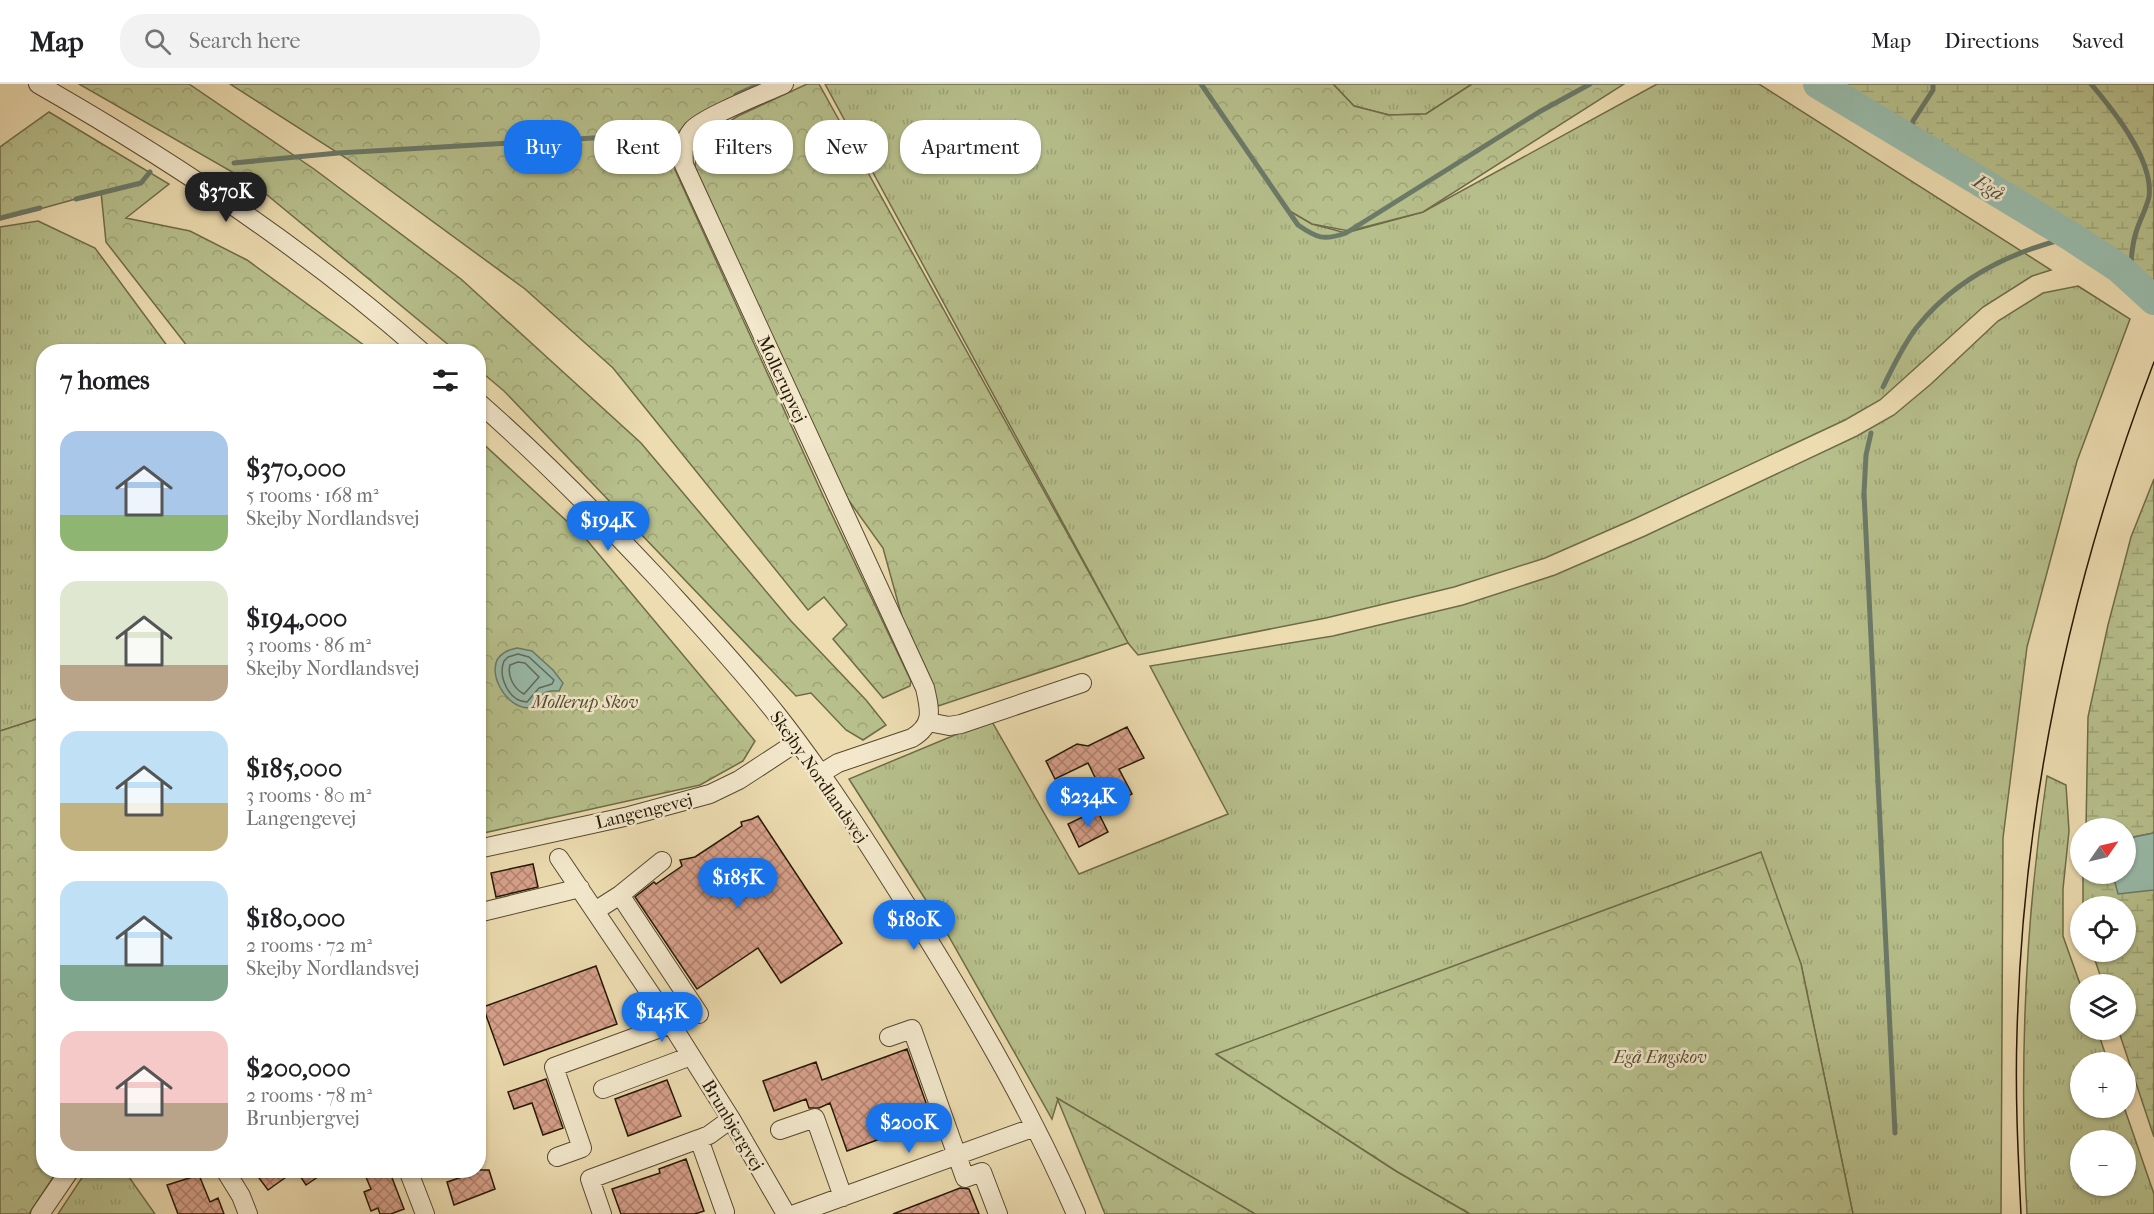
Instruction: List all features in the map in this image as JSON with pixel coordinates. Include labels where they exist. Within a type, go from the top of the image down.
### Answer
[{"type":"street","points":[[38,84],[101,120],[257,222],[413,344]]},
{"type":"street","name":"Mollerupvej","points":[[784,84],[706,120],[692,130],[683,146],[684,165],[925,688],[930,708],[928,722]]},
{"type":"street","name":"Skejby Nordlandsvej","points":[[486,409],[522,440],[621,539],[754,686],[797,742],[887,874],[959,989],[1035,1127],[1076,1214]]},
{"type":"street","points":[[820,774],[838,763],[912,738],[921,733],[928,722],[949,726],[961,724],[1082,683]]},
{"type":"street","name":"Langengevej","points":[[486,847],[669,806],[710,794],[758,769],[797,742]]},
{"type":"street","name":"Brunbjergvej","points":[[559,858],[671,1024],[731,1119],[786,1214]]},
{"type":"street","points":[[595,911],[620,895],[662,861]]},
{"type":"street","points":[[486,911],[580,888]]},
{"type":"street","points":[[620,895],[699,1014]]},
{"type":"street","points":[[557,1157],[582,1148],[554,1067],[671,1024]]},
{"type":"street","points":[[889,1037],[912,1029],[965,1178],[982,1172],[998,1214]]},
{"type":"street","points":[[603,1089],[691,1056]]},
{"type":"street","points":[[780,1130],[815,1118],[843,1197]]},
{"type":"street","points":[[602,1214],[590,1179],[710,1135],[731,1119]]},
{"type":"street","points":[[795,1214],[1035,1127]]},
{"type":"street","points":[[699,1139],[725,1212]]},
{"type":"street","points":[[40,1214],[65,1178]]},
{"type":"street","points":[[230,1178],[241,1196],[248,1214]]},
{"type":"street","points":[[411,1178],[425,1214]]},
{"type":"green space","points":[[79,84],[189,84],[314,169],[461,279],[641,443],[791,621],[866,700],[886,725],[863,740],[846,730],[811,693],[796,696],[504,391],[486,376],[486,344],[448,344],[255,185]]},
{"type":"green space","points":[[230,84],[762,84],[714,120],[693,120],[693,136],[681,145],[681,120],[594,120],[594,174],[677,174],[825,500],[911,681],[910,686],[883,698],[833,639],[847,625],[824,597],[808,610],[613,368],[525,289],[346,158]]},
{"type":"green space","points":[[807,84],[819,84],[839,120],[805,120],[805,174],[869,174],[1128,643],[938,706],[928,673],[902,617],[883,548],[842,491],[698,174],[793,174],[793,120],[732,120]]},
{"type":"green space","points":[[825,84],[1202,84],[1288,210],[1312,224],[1346,233],[1423,212],[1657,84],[1759,84],[2051,270],[2032,276],[1983,307],[1880,400],[1845,420],[1545,558],[1454,587],[1326,618],[1138,655],[1128,643],[874,174],[888,174],[888,120],[845,120]]},
{"type":"green space","points":[[1203,84],[1333,84],[1354,106],[1389,115],[1426,114],[1472,84],[1624,84],[1423,212],[1349,231],[1312,224],[1288,210]]},
{"type":"green space","points":[[1333,84],[1472,84],[1426,114],[1389,115],[1354,106]]},
{"type":"green space","points":[[1810,84],[2154,84],[2154,303],[2098,258],[1992,200]]},
{"type":"green space","points":[[49,112],[169,184],[126,218],[190,231],[247,260],[362,344],[186,344],[106,242],[101,192],[0,220],[0,147]]},
{"type":"green space","points":[[38,221],[95,248],[166,344],[36,344],[36,719],[0,731],[0,227]]},
{"type":"green space","points":[[2078,286],[2130,319],[2077,461],[2027,647],[2003,838],[2001,1214],[1853,1214],[1801,964],[1217,1055],[1396,1171],[1470,1214],[1255,1214],[1058,1099],[1052,1119],[948,935],[849,779],[991,720],[1079,874],[1228,814],[1150,666],[1333,636],[1463,605],[1555,575],[1645,536],[1857,436],[1894,415],[1931,384],[1998,321],[2043,293]]},
{"type":"green space","name":"Mollerup Skov","points":[[486,446],[586,539],[755,741],[743,761],[700,785],[486,832]]},
{"type":"green space","points":[[2154,479],[2154,833],[2136,837],[2136,818],[2086,818],[2088,717],[2108,625],[2131,537]]},
{"type":"green space","points":[[36,719],[36,1178],[53,1178],[29,1214],[0,1214],[0,731]]},
{"type":"green space","points":[[2047,776],[2066,785],[2069,831],[2063,889],[2063,936],[2070,962],[2072,962],[2076,974],[2070,974],[2070,1040],[2101,1040],[2105,1052],[2070,1052],[2070,1118],[2128,1118],[2132,1130],[2070,1130],[2070,1196],[2136,1196],[2136,1142],[2154,1194],[2154,1214],[2027,1214],[2024,1049],[2033,885]]},
{"type":"green space","name":"Egå Engskov","points":[[1761,852],[1801,964],[1853,1214],[1470,1214],[1396,1171],[1216,1054]]},
{"type":"green space","points":[[2083,884],[2134,884],[2154,890],[2154,1137],[2136,1083],[2136,1052],[2126,1052],[2122,1040],[2136,1040],[2136,974],[2100,974],[2096,962],[2136,962],[2136,896],[2083,896]]},
{"type":"green space","points":[[1057,1098],[1255,1214],[1105,1214]]},
{"type":"green space","points":[[82,1178],[130,1178],[155,1214],[58,1214]]},
{"type":"water","points":[[517,648],[532,651],[553,670],[563,683],[559,691],[543,694],[533,707],[523,707],[514,703],[500,688],[496,678],[495,668],[498,659],[507,651]]},
{"type":"water","points":[[2154,833],[2154,890],[2118,894],[2115,884],[2136,884],[2136,837]]},
{"type":"building","points":[[1127,727],[1144,758],[1119,769],[1132,794],[1109,806],[1088,763],[1055,779],[1046,761],[1077,744],[1088,746]]},
{"type":"building","points":[[1097,810],[1108,832],[1079,847],[1068,824]]},
{"type":"building","points":[[758,816],[842,943],[781,983],[758,948],[697,989],[635,897],[654,882],[656,884],[682,866],[680,860],[695,857],[742,826],[741,822]]},
{"type":"building","points":[[533,864],[538,887],[496,897],[491,873]]},
{"type":"building","points":[[596,966],[617,1024],[504,1065],[486,1015],[486,1006]]},
{"type":"building","points":[[907,1049],[932,1120],[847,1151],[830,1103],[819,1108],[809,1108],[806,1099],[774,1111],[763,1081],[816,1062],[822,1080]]},
{"type":"building","points":[[546,1079],[563,1128],[543,1135],[532,1103],[514,1109],[508,1092]]},
{"type":"building","points":[[667,1080],[681,1116],[628,1136],[615,1099]]},
{"type":"building","points":[[686,1159],[704,1211],[695,1214],[621,1214],[612,1189],[660,1173],[659,1169]]},
{"type":"building","points":[[486,1170],[489,1170],[495,1189],[454,1205],[447,1182],[459,1178],[486,1178]]},
{"type":"building","points":[[189,1178],[200,1178],[210,1202],[218,1198],[224,1214],[178,1214],[167,1185]]},
{"type":"building","points":[[259,1178],[285,1178],[268,1190]]},
{"type":"building","points":[[301,1178],[316,1178],[306,1185]]},
{"type":"building","points":[[366,1178],[392,1178],[404,1209],[391,1214],[380,1214],[378,1208],[371,1211],[364,1192],[371,1189]]},
{"type":"building","points":[[960,1188],[969,1189],[979,1214],[893,1214]]},
{"type":"waterway","points":[[736,95],[760,84]]},
{"type":"waterway","points":[[1201,84],[1298,225],[1320,237],[1346,233],[1539,112],[1590,84]]},
{"type":"waterway","name":"Egå","points":[[1818,84],[2072,237],[2119,268],[2154,300]]},
{"type":"waterway","points":[[1910,140],[1913,121],[1933,90],[1933,84]]},
{"type":"waterway","points":[[2091,84],[2130,136],[2139,152],[2149,183],[2149,197],[2136,231],[2130,278]]},
{"type":"waterway","points":[[234,163],[338,153],[594,138]]},
{"type":"waterway","points":[[76,199],[141,183],[150,172]]},
{"type":"waterway","points":[[0,218],[40,208]]},
{"type":"waterway","points":[[1883,387],[1912,334],[1949,294],[1967,281],[2007,259],[2072,237]]},
{"type":"waterway","points":[[1871,433],[1866,455],[1864,493],[1895,1133]]},
{"type":"tram line","points":[[2021,1214],[2017,1033],[2021,947],[2029,861],[2041,776],[2076,608],[2099,525],[2154,362]]}]
